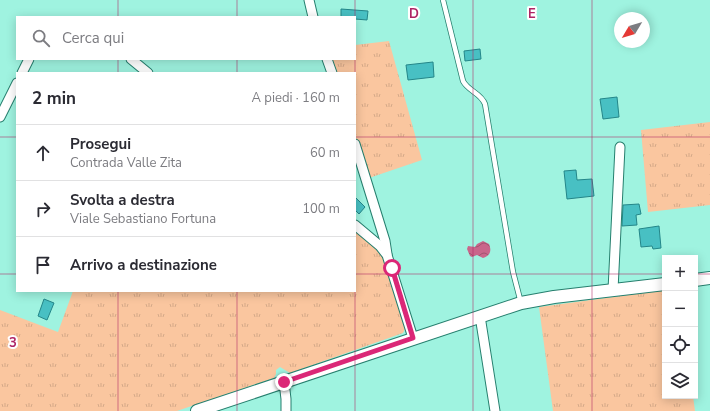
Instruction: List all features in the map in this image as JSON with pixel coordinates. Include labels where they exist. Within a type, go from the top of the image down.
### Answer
[{"type":"street","points":[[309,0],[314,16]]},
{"type":"street","points":[[22,72],[28,60]]},
{"type":"street","points":[[132,60],[147,72]]},
{"type":"street","points":[[327,60],[332,72]]},
{"type":"street","points":[[0,117],[16,85]]},
{"type":"street","points":[[356,147],[413,338]]},
{"type":"street","points":[[613,290],[620,147]]},
{"type":"street","points":[[356,226],[380,246],[387,255]]},
{"type":"street","points":[[698,280],[710,278]]},
{"type":"street","points":[[197,411],[521,303],[554,297],[662,284]]},
{"type":"street","points":[[480,316],[494,411]]},
{"type":"street","points":[[284,382],[286,411]]},
{"type":"lane","points":[[443,0],[463,81],[468,89],[480,95],[485,104],[514,272],[521,303]]},
{"type":"green space","points":[[389,41],[422,160],[369,178],[356,138],[356,72],[335,72],[330,60],[356,60],[356,45]]},
{"type":"green space","points":[[710,122],[710,205],[648,212],[641,130]]},
{"type":"green space","points":[[356,229],[384,256],[405,329],[403,333],[290,373],[280,367],[276,370],[274,378],[177,411],[0,411],[0,310],[58,332],[73,292],[356,292]]},
{"type":"green space","points":[[662,290],[662,399],[693,399],[695,411],[553,411],[539,307]]},
{"type":"water","points":[[483,241],[489,244],[489,255],[483,258],[477,255],[472,257],[470,256],[467,249],[468,246],[475,247]]},
{"type":"building","points":[[341,9],[368,11],[367,20],[356,19],[356,16],[341,16]]},
{"type":"building","points":[[480,49],[481,59],[465,61],[464,51]]},
{"type":"building","points":[[433,62],[434,77],[408,80],[406,65]]},
{"type":"building","points":[[617,97],[619,117],[603,119],[600,99]]},
{"type":"building","points":[[576,170],[577,180],[592,179],[594,196],[567,199],[564,171]]},
{"type":"building","points":[[356,198],[365,207],[359,214],[356,211]]},
{"type":"building","points":[[639,204],[641,214],[636,215],[637,225],[622,226],[623,205]]},
{"type":"building","points":[[659,226],[661,248],[653,249],[652,246],[641,247],[639,229]]},
{"type":"building","points":[[44,299],[54,303],[47,320],[38,316]]},
{"type":"route","points":[[284,382],[413,338],[392,268]]}]
